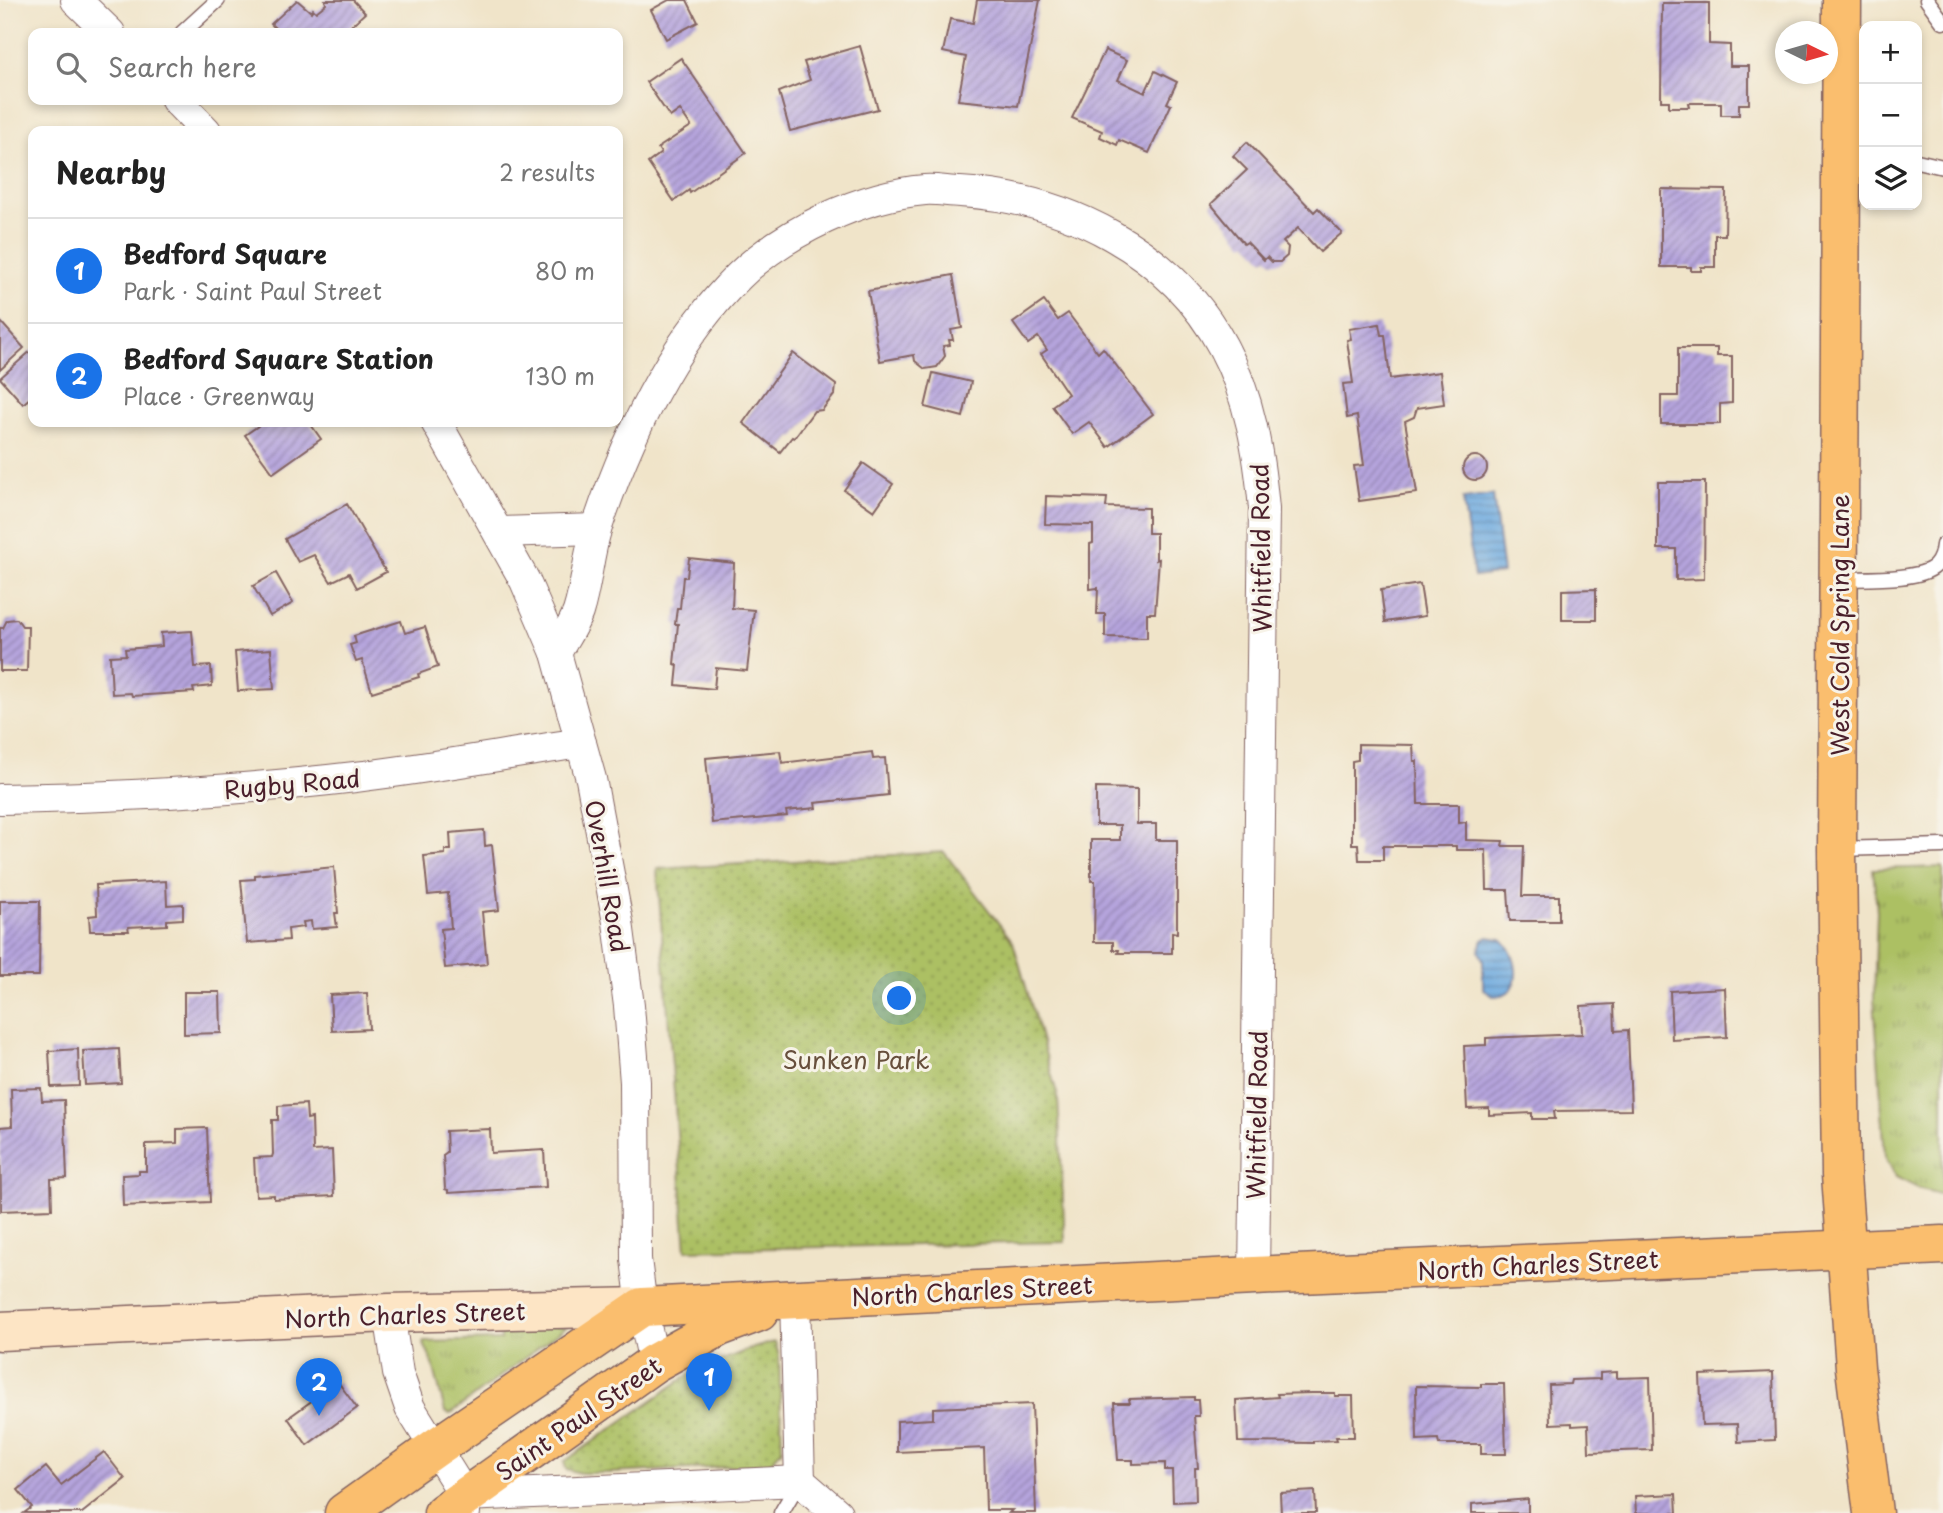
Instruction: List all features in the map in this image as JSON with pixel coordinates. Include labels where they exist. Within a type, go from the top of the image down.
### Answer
[{"type":"main road","name":"West Cold Spring Lane","points":[[1842,0],[1847,154],[1837,849],[1841,1175],[1855,1368],[1873,1513]]},
{"type":"main road","name":"North Charles Street","points":[[0,1331],[389,1313],[642,1307],[1943,1245]]},
{"type":"main road","name":"Saint Paul Street","points":[[458,1508],[654,1363],[719,1327],[795,1299]]},
{"type":"main road","points":[[344,1513],[642,1307]]},
{"type":"street","points":[[76,0],[105,28]]},
{"type":"street","points":[[181,105],[201,126]]},
{"type":"street","name":"Whitfield Road","points":[[556,653],[578,613],[596,529],[630,441],[660,382],[693,329],[738,277],[775,245],[817,223],[870,201],[926,190],[985,194],[1030,201],[1076,216],[1126,243],[1175,281],[1198,309],[1223,347],[1249,410],[1260,460],[1264,509],[1254,1276]]},
{"type":"street","name":"Overhill Road","points":[[439,427],[525,581],[556,653],[581,743],[606,852],[629,1006],[635,1082],[636,1259],[642,1307],[654,1363]]},
{"type":"street","points":[[499,532],[596,529]]},
{"type":"street","name":"Rugby Road","points":[[0,799],[191,792],[279,785],[368,776],[581,743]]},
{"type":"street","points":[[795,1299],[800,1481]]},
{"type":"street","points":[[389,1313],[398,1373],[410,1408],[435,1448],[458,1508],[800,1481],[837,1513]]},
{"type":"lane","points":[[187,28],[218,0]]},
{"type":"lane","points":[[1927,0],[1943,22]]},
{"type":"lane","points":[[1922,161],[1943,167]]},
{"type":"lane","points":[[1839,579],[1916,575],[1936,565],[1942,556],[1943,545]]},
{"type":"lane","points":[[1837,849],[1943,846]]},
{"type":"lane","points":[[781,1513],[800,1481]]},
{"type":"green space","name":"Sunken Park","points":[[944,852],[1013,942],[1058,1097],[1065,1242],[686,1250],[657,869]]},
{"type":"green space","points":[[1943,867],[1943,1195],[1918,1188],[1896,1177],[1885,1156],[1874,998],[1877,911],[1873,869]]},
{"type":"green space","points":[[500,1319],[566,1327],[450,1414],[445,1412],[433,1364],[423,1342],[501,1340]]},
{"type":"green space","points":[[775,1342],[779,1356],[782,1449],[769,1465],[609,1473],[580,1473],[566,1469],[564,1462],[693,1372]]},
{"type":"water","points":[[1493,495],[1503,573],[1474,577],[1463,499]]},
{"type":"water","points":[[1488,937],[1501,939],[1507,946],[1512,954],[1516,973],[1511,990],[1493,996],[1483,988],[1483,960],[1479,950],[1483,940]]},
{"type":"building","points":[[297,0],[311,12],[313,9],[316,12],[326,4],[325,0],[353,0],[365,13],[348,28],[275,28],[271,24]]},
{"type":"building","points":[[669,0],[687,0],[698,22],[666,39],[651,10]]},
{"type":"building","points":[[977,0],[1040,0],[1018,106],[958,100],[966,57],[943,52],[950,19],[973,23]]},
{"type":"building","points":[[1662,3],[1709,3],[1709,44],[1730,45],[1730,66],[1749,66],[1749,104],[1739,104],[1739,115],[1721,115],[1721,103],[1688,103],[1689,107],[1669,107],[1669,101],[1661,101]]},
{"type":"building","points":[[860,46],[878,109],[790,131],[779,92],[810,80],[804,62]]},
{"type":"building","points":[[1105,50],[1127,60],[1118,80],[1145,93],[1155,71],[1177,82],[1167,103],[1171,105],[1149,153],[1119,140],[1117,145],[1100,137],[1102,131],[1072,118]]},
{"type":"building","points":[[681,58],[746,153],[690,193],[689,190],[674,201],[648,163],[661,153],[658,148],[691,126],[680,110],[670,117],[646,82]]},
{"type":"building","points":[[1247,142],[1314,212],[1318,208],[1342,233],[1320,252],[1298,228],[1283,242],[1288,247],[1287,256],[1280,262],[1272,262],[1267,257],[1264,260],[1247,242],[1244,244],[1211,204],[1247,170],[1233,156]]},
{"type":"building","points":[[1661,189],[1726,190],[1725,235],[1715,235],[1715,267],[1701,267],[1701,271],[1691,271],[1691,267],[1661,267]]},
{"type":"building","points":[[953,275],[962,328],[951,330],[953,340],[949,340],[950,345],[943,346],[945,356],[937,367],[925,369],[915,361],[914,355],[880,361],[868,291]]},
{"type":"building","points":[[1044,301],[1058,320],[1068,313],[1098,353],[1103,348],[1153,414],[1108,447],[1089,422],[1072,434],[1052,406],[1068,394],[1041,354],[1047,350],[1038,337],[1028,344],[1013,323]]},
{"type":"building","points":[[0,321],[24,348],[0,370]]},
{"type":"building","points":[[1379,324],[1381,335],[1385,335],[1390,379],[1440,372],[1444,404],[1417,408],[1414,417],[1405,421],[1417,493],[1359,501],[1354,466],[1364,465],[1357,416],[1347,418],[1343,384],[1353,383],[1347,340],[1351,339],[1349,329]]},
{"type":"building","points":[[1678,348],[1717,348],[1717,356],[1732,356],[1732,403],[1720,404],[1720,424],[1661,424],[1661,396],[1678,396]]},
{"type":"building","points":[[28,353],[28,400],[23,404],[0,378]]},
{"type":"building","points":[[793,353],[836,385],[835,394],[822,410],[814,411],[780,452],[743,423]]},
{"type":"building","points":[[933,373],[971,382],[963,417],[925,407]]},
{"type":"building","points":[[257,427],[313,427],[321,439],[273,473],[245,435]]},
{"type":"building","points":[[1475,456],[1484,459],[1487,468],[1484,477],[1475,480],[1466,477],[1463,468],[1466,459]]},
{"type":"building","points":[[863,463],[893,484],[874,511],[844,490]]},
{"type":"building","points":[[1658,482],[1705,482],[1704,579],[1676,580],[1676,549],[1658,549]]},
{"type":"building","points":[[1046,496],[1107,498],[1106,507],[1148,508],[1148,533],[1156,533],[1156,560],[1159,559],[1155,613],[1147,613],[1147,638],[1105,637],[1105,614],[1097,614],[1098,588],[1090,589],[1090,544],[1093,543],[1093,525],[1045,524]]},
{"type":"building","points":[[347,504],[386,572],[357,588],[349,573],[331,582],[314,555],[298,562],[285,539]]},
{"type":"building","points":[[689,558],[734,563],[732,608],[754,610],[747,671],[716,668],[714,689],[676,685],[678,665],[674,664],[678,624],[675,624]]},
{"type":"building","points":[[276,573],[293,603],[270,616],[253,586]]},
{"type":"building","points":[[1420,584],[1425,616],[1385,622],[1381,590]]},
{"type":"building","points":[[1596,589],[1596,620],[1562,620],[1562,590]]},
{"type":"building","points":[[17,619],[22,626],[28,626],[27,671],[0,671],[0,628],[3,628],[7,620]]},
{"type":"building","points":[[401,621],[405,633],[425,627],[438,667],[418,674],[419,677],[372,692],[362,660],[356,662],[350,645],[356,643],[354,636]]},
{"type":"building","points":[[192,631],[195,667],[211,666],[212,686],[193,688],[194,692],[132,696],[131,693],[112,694],[110,656],[126,655],[125,649],[162,646],[161,633]]},
{"type":"building","points":[[271,649],[274,689],[238,691],[235,652]]},
{"type":"building","points":[[1358,744],[1413,745],[1414,761],[1417,761],[1418,804],[1459,804],[1459,823],[1466,822],[1466,840],[1503,841],[1502,846],[1524,846],[1522,896],[1559,896],[1559,921],[1510,921],[1508,890],[1487,890],[1486,850],[1456,850],[1456,846],[1383,846],[1383,860],[1359,860],[1358,844],[1352,844],[1352,761],[1358,760]]},
{"type":"building","points":[[780,751],[782,763],[872,752],[873,759],[885,758],[888,795],[815,803],[816,808],[786,811],[787,816],[712,823],[706,758]]},
{"type":"building","points":[[1096,788],[1137,789],[1137,824],[1156,824],[1156,840],[1177,840],[1177,933],[1172,932],[1172,953],[1118,953],[1119,950],[1113,950],[1113,942],[1094,942],[1095,881],[1091,881],[1091,840],[1120,840],[1120,825],[1096,825]]},
{"type":"building","points":[[484,830],[485,846],[492,845],[499,910],[482,912],[487,964],[445,968],[441,929],[451,928],[448,893],[428,895],[424,856],[445,854],[445,850],[451,850],[450,833]]},
{"type":"building","points":[[334,867],[337,927],[312,929],[311,921],[303,922],[304,927],[288,929],[289,940],[247,943],[241,880],[255,879],[255,875]]},
{"type":"building","points":[[166,881],[167,905],[183,904],[183,919],[167,920],[167,925],[128,927],[129,931],[90,931],[89,916],[97,915],[96,885]]},
{"type":"building","points":[[0,901],[40,901],[39,976],[0,976]]},
{"type":"building","points":[[1725,988],[1727,1037],[1672,1040],[1670,991]]},
{"type":"building","points":[[184,992],[220,992],[221,1033],[184,1034]]},
{"type":"building","points":[[367,993],[369,1029],[332,1031],[330,995]]},
{"type":"building","points":[[1614,1004],[1615,1031],[1628,1030],[1631,1110],[1554,1111],[1555,1119],[1532,1119],[1532,1113],[1489,1115],[1489,1108],[1467,1109],[1464,1046],[1486,1045],[1486,1038],[1582,1034],[1581,1006]]},
{"type":"building","points":[[78,1049],[79,1086],[51,1087],[49,1051]]},
{"type":"building","points":[[119,1049],[121,1083],[85,1085],[83,1051]]},
{"type":"building","points":[[41,1088],[42,1101],[64,1100],[67,1178],[51,1179],[52,1209],[1,1211],[0,1127],[12,1126],[11,1089]]},
{"type":"building","points":[[306,1104],[307,1119],[312,1118],[313,1151],[332,1150],[334,1196],[274,1199],[274,1195],[256,1196],[254,1158],[272,1157],[272,1120],[278,1120],[278,1106]]},
{"type":"building","points":[[207,1128],[210,1202],[123,1206],[122,1175],[146,1171],[146,1144],[177,1143],[177,1129]]},
{"type":"building","points":[[490,1129],[491,1153],[544,1150],[546,1187],[448,1193],[445,1189],[443,1155],[447,1152],[446,1131]]},
{"type":"building","points":[[1617,1372],[1617,1378],[1650,1377],[1652,1450],[1589,1452],[1588,1425],[1550,1424],[1549,1385],[1570,1384],[1571,1380],[1600,1379],[1600,1373]]},
{"type":"building","points":[[1773,1372],[1775,1440],[1738,1442],[1737,1424],[1702,1425],[1700,1375]]},
{"type":"building","points":[[338,1382],[357,1408],[307,1445],[288,1418]]},
{"type":"building","points":[[1481,1384],[1504,1384],[1506,1454],[1481,1454],[1481,1444],[1439,1444],[1438,1439],[1417,1440],[1416,1386],[1481,1387]]},
{"type":"building","points":[[1335,1393],[1335,1396],[1353,1396],[1354,1437],[1336,1437],[1337,1440],[1313,1443],[1238,1442],[1236,1400],[1278,1397],[1277,1394]]},
{"type":"building","points":[[1194,1397],[1194,1400],[1198,1400],[1199,1416],[1194,1416],[1198,1468],[1195,1468],[1196,1501],[1173,1502],[1172,1470],[1165,1470],[1165,1463],[1133,1464],[1133,1460],[1118,1460],[1114,1403],[1130,1403],[1129,1399]]},
{"type":"building","points":[[1032,1404],[1036,1513],[986,1510],[984,1448],[897,1452],[897,1421],[933,1419],[933,1408]]},
{"type":"building","points":[[104,1452],[125,1479],[82,1513],[24,1513],[32,1507],[18,1490],[46,1467],[61,1485]]},
{"type":"building","points":[[1315,1491],[1316,1513],[1281,1513],[1280,1493]]},
{"type":"building","points":[[1676,1494],[1677,1513],[1636,1513],[1635,1496]]},
{"type":"building","points":[[1528,1499],[1528,1513],[1472,1513],[1472,1504]]},
{"type":"place","name":"Bedford Square","points":[[709,1411]]},
{"type":"place","name":"Bedford Square Station","points":[[319,1416]]}]
